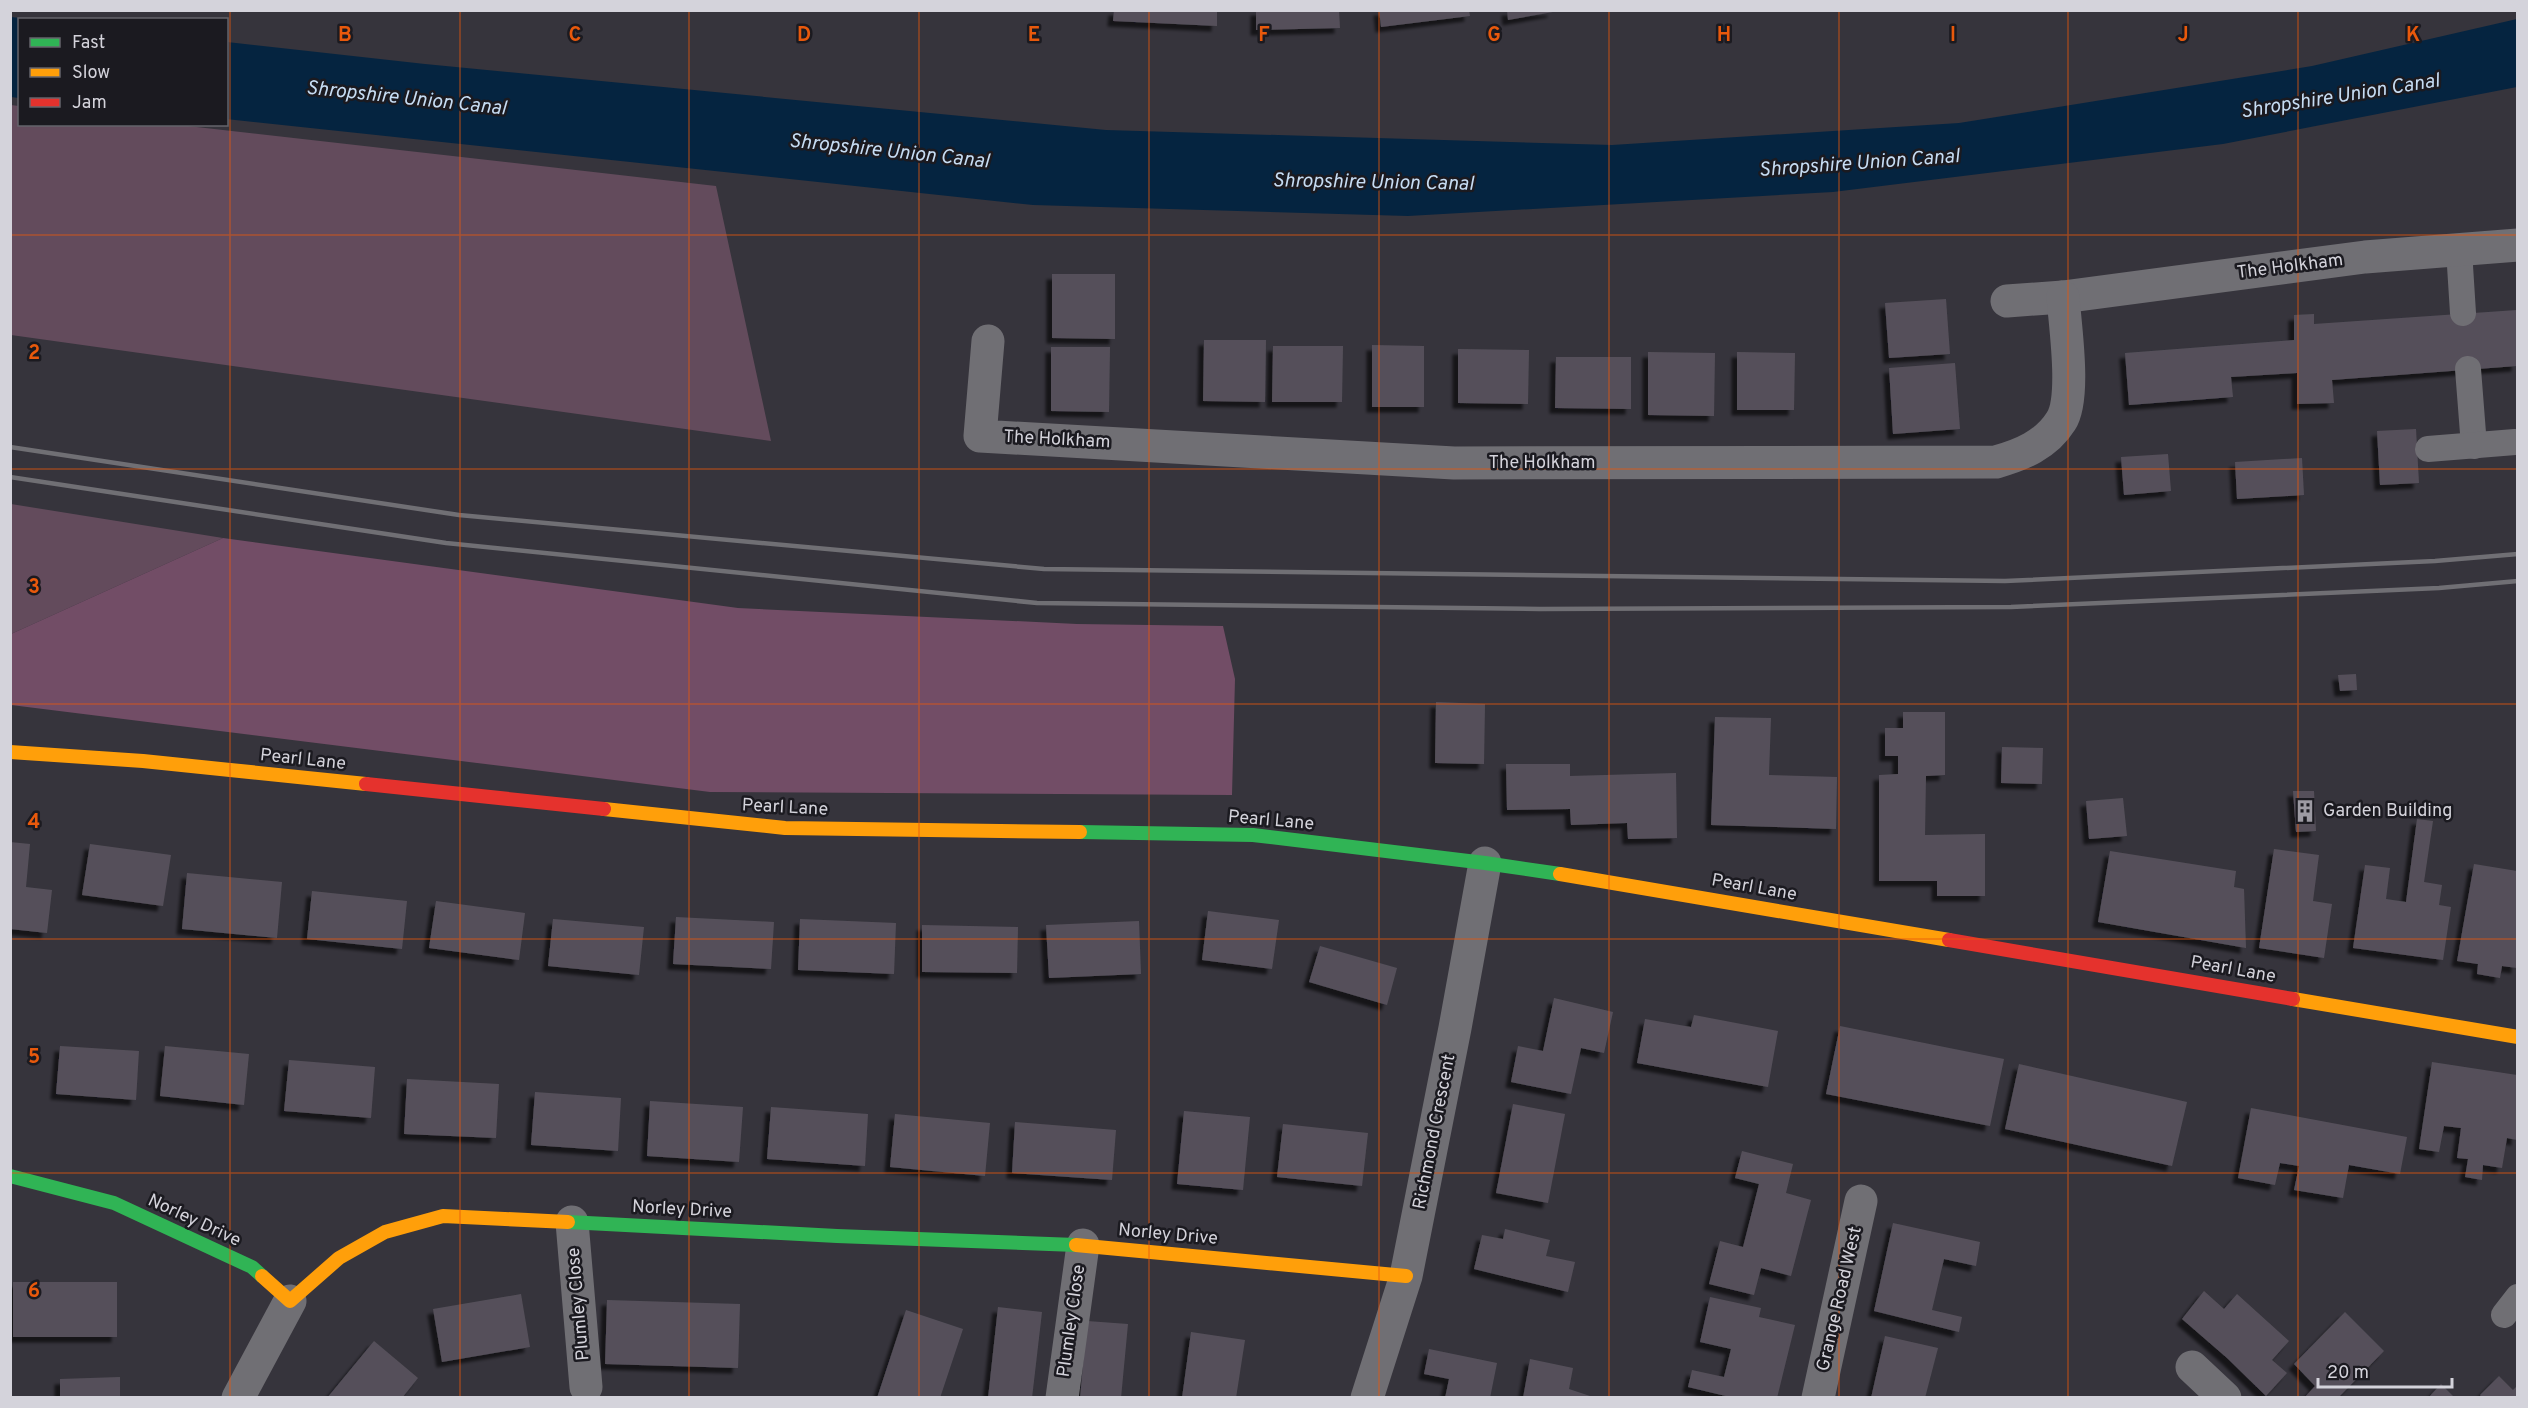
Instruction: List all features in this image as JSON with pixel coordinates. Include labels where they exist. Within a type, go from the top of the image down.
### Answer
[{"type":"street","name":"The Holkham","points":[[2007,301],[2063,297],[2365,257],[2517,245]]},
{"type":"street","name":"The Holkham","points":[[988,341],[980,436],[1454,463],[1996,462],[2024,454],[2039,444],[2062,420],[2069,386],[2063,297]]},
{"type":"street","name":"Pearl Lane","points":[[10,752],[143,761],[785,828],[1253,835],[1485,862],[2517,1037]]},
{"type":"street","name":"Richmond Crescent","points":[[1367,1398],[1406,1276],[1485,862]]},
{"type":"street","name":"Norley Drive","points":[[10,1176],[114,1203],[252,1267],[290,1301],[339,1258],[385,1232],[442,1216],[837,1236],[1083,1245],[1406,1276]]},
{"type":"street","name":"Grange Road West","points":[[1818,1398],[1861,1201]]},
{"type":"street","name":"Plumley Close","points":[[572,1222],[587,1392]]},
{"type":"street","name":"Plumley Close","points":[[1062,1398],[1083,1245]]},
{"type":"street","points":[[238,1398],[290,1301]]},
{"type":"street","points":[[2192,1367],[2225,1398]]},
{"type":"lane","points":[[2459,250],[2463,313]]},
{"type":"lane","points":[[2468,369],[2474,446]]},
{"type":"lane","points":[[2428,449],[2515,442]]},
{"type":"shaded area","points":[[11,105],[18,106],[18,126],[188,126],[716,186],[771,441],[11,335]]},
{"type":"shaded area","points":[[11,504],[223,538],[11,634]]},
{"type":"shaded area","points":[[223,538],[738,608],[1077,624],[1223,626],[1235,679],[1232,795],[710,792],[11,705],[11,634]]},
{"type":"water","points":[[11,17],[20,18],[18,18],[18,98],[11,97]]},
{"type":"water","name":"Shropshire Union Canal","points":[[2517,19],[2517,87],[2223,144],[1833,192],[1408,216],[1033,205],[228,119],[228,42],[425,64],[1106,130],[1612,145],[1959,123],[2312,66]]},
{"type":"building","points":[[1114,10],[1217,10],[1217,26],[1113,21]]},
{"type":"building","points":[[1256,10],[1339,10],[1340,28],[1256,30]]},
{"type":"building","points":[[1379,10],[1469,10],[1470,16],[1381,27]]},
{"type":"building","points":[[1507,10],[1553,10],[1553,12],[1508,20]]},
{"type":"building","points":[[1052,274],[1115,274],[1115,339],[1052,338]]},
{"type":"building","points":[[1946,299],[1950,354],[1889,358],[1885,303]]},
{"type":"building","points":[[2517,310],[2517,366],[2332,380],[2334,403],[2297,404],[2297,373],[2231,377],[2233,397],[2129,405],[2125,353],[2294,340],[2294,315],[2314,314],[2314,324]]},
{"type":"building","points":[[1204,340],[1266,340],[1265,402],[1203,401]]},
{"type":"building","points":[[1372,345],[1424,346],[1424,407],[1372,407]]},
{"type":"building","points":[[1273,346],[1343,346],[1342,402],[1272,402]]},
{"type":"building","points":[[1051,347],[1110,347],[1109,412],[1051,411]]},
{"type":"building","points":[[1458,349],[1529,350],[1528,404],[1458,403]]},
{"type":"building","points":[[1648,352],[1715,353],[1714,416],[1648,415]]},
{"type":"building","points":[[1737,352],[1795,353],[1794,410],[1737,410]]},
{"type":"building","points":[[1556,357],[1631,357],[1631,409],[1555,408]]},
{"type":"building","points":[[1955,363],[1960,429],[1893,434],[1889,368]]},
{"type":"building","points":[[2416,429],[2419,483],[2380,485],[2377,431]]},
{"type":"building","points":[[2168,454],[2171,491],[2124,495],[2121,457]]},
{"type":"building","points":[[2302,458],[2304,495],[2237,499],[2235,462]]},
{"type":"building","points":[[2356,674],[2357,690],[2340,691],[2338,675]]},
{"type":"building","points":[[1436,702],[1485,704],[1484,764],[1435,763]]},
{"type":"building","points":[[1903,712],[1945,712],[1945,775],[1926,776],[1925,835],[1985,834],[1985,896],[1937,896],[1937,881],[1879,881],[1879,775],[1898,774],[1898,756],[1885,756],[1885,728],[1903,728]]},
{"type":"building","points":[[1715,717],[1771,718],[1769,775],[1837,777],[1836,829],[1711,825]]},
{"type":"building","points":[[2002,747],[2043,748],[2042,784],[2001,783]]},
{"type":"building","points":[[1506,764],[1570,764],[1570,776],[1676,773],[1677,838],[1628,839],[1627,823],[1571,825],[1570,809],[1507,810]]},
{"type":"building","name":"Garden Building","points":[[2293,791],[2314,791],[2316,831],[2296,832]]},
{"type":"building","points":[[2123,798],[2127,836],[2089,839],[2086,801]]},
{"type":"building","points":[[2417,819],[2433,821],[2424,882],[2442,885],[2439,905],[2451,907],[2443,960],[2353,948],[2365,865],[2390,868],[2386,899],[2406,902]]},
{"type":"building","points":[[10,842],[30,844],[26,887],[52,890],[47,933],[10,929]]},
{"type":"building","points":[[90,844],[171,855],[163,906],[82,895]]},
{"type":"building","points":[[2274,849],[2319,855],[2313,901],[2332,904],[2324,958],[2259,948]]},
{"type":"building","points":[[2110,851],[2236,871],[2234,887],[2244,889],[2246,948],[2098,922]]},
{"type":"building","points":[[2474,864],[2517,871],[2517,968],[2502,966],[2500,978],[2477,974],[2478,964],[2457,961]]},
{"type":"building","points":[[187,873],[282,882],[277,938],[182,929]]},
{"type":"building","points":[[312,891],[407,901],[402,949],[307,939]]},
{"type":"building","points":[[436,901],[525,913],[519,960],[429,948]]},
{"type":"building","points":[[1208,911],[1279,920],[1272,969],[1202,960]]},
{"type":"building","points":[[676,917],[774,922],[771,969],[673,964]]},
{"type":"building","points":[[553,919],[644,927],[639,975],[548,966]]},
{"type":"building","points":[[800,919],[896,923],[894,974],[798,970]]},
{"type":"building","points":[[1139,921],[1141,974],[1049,978],[1046,925]]},
{"type":"building","points":[[922,925],[1018,927],[1017,973],[922,972]]},
{"type":"building","points":[[1320,946],[1397,968],[1387,1005],[1309,982]]},
{"type":"building","points":[[1554,998],[1613,1012],[1604,1053],[1581,1048],[1571,1094],[1511,1082],[1518,1046],[1543,1051]]},
{"type":"building","points":[[1694,1015],[1778,1031],[1768,1087],[1637,1063],[1645,1019],[1691,1027]]},
{"type":"building","points":[[1840,1026],[2004,1059],[1990,1126],[1826,1094]]},
{"type":"building","points":[[60,1046],[139,1051],[136,1100],[56,1094]]},
{"type":"building","points":[[165,1046],[249,1054],[244,1105],[160,1096]]},
{"type":"building","points":[[289,1060],[375,1067],[371,1118],[284,1111]]},
{"type":"building","points":[[2432,1062],[2517,1075],[2517,1140],[2507,1138],[2502,1168],[2483,1165],[2482,1180],[2465,1177],[2468,1159],[2457,1158],[2461,1128],[2444,1126],[2439,1152],[2419,1149]]},
{"type":"building","points":[[2019,1064],[2187,1102],[2172,1166],[2005,1129]]},
{"type":"building","points":[[407,1079],[499,1084],[496,1138],[404,1134]]},
{"type":"building","points":[[535,1092],[621,1098],[618,1151],[531,1145]]},
{"type":"building","points":[[650,1101],[743,1107],[739,1162],[647,1156]]},
{"type":"building","points":[[1513,1104],[1565,1114],[1548,1203],[1496,1193]]},
{"type":"building","points":[[771,1107],[868,1114],[865,1166],[767,1159]]},
{"type":"building","points":[[2251,1108],[2407,1137],[2400,1174],[2349,1165],[2343,1198],[2294,1190],[2299,1166],[2280,1163],[2275,1185],[2238,1178]]},
{"type":"building","points":[[1184,1111],[1250,1117],[1243,1190],[1177,1184]]},
{"type":"building","points":[[895,1114],[990,1123],[985,1176],[890,1167]]},
{"type":"building","points":[[1015,1122],[1116,1130],[1112,1180],[1012,1173]]},
{"type":"building","points":[[1283,1124],[1368,1133],[1362,1186],[1277,1177]]},
{"type":"building","points":[[1742,1151],[1793,1164],[1786,1193],[1811,1200],[1791,1276],[1761,1268],[1754,1295],[1709,1284],[1720,1241],[1743,1247],[1759,1184],[1735,1178]]},
{"type":"building","points":[[1893,1223],[1980,1242],[1976,1266],[1944,1259],[1932,1310],[1962,1317],[1959,1332],[1874,1311]]},
{"type":"building","points":[[1505,1229],[1550,1240],[1546,1256],[1575,1262],[1568,1292],[1474,1269],[1482,1235],[1503,1239]]},
{"type":"building","points":[[13,1282],[117,1282],[117,1337],[13,1337]]},
{"type":"building","points":[[2204,1291],[2224,1309],[2237,1294],[2289,1341],[2272,1360],[2287,1373],[2266,1396],[2182,1319]]},
{"type":"building","points":[[521,1294],[530,1347],[442,1362],[433,1309]]},
{"type":"building","points":[[1710,1297],[1761,1308],[1759,1317],[1795,1325],[1777,1398],[1734,1398],[1688,1387],[1692,1370],[1724,1377],[1731,1349],[1700,1342]]},
{"type":"building","points":[[607,1300],[740,1304],[738,1368],[605,1364]]},
{"type":"building","points":[[998,1307],[1042,1312],[1032,1398],[988,1398]]},
{"type":"building","points":[[906,1310],[963,1329],[940,1398],[877,1398]]},
{"type":"building","points":[[2345,1312],[2384,1351],[2338,1398],[2304,1398],[2315,1386],[2294,1364]]},
{"type":"building","points":[[1087,1321],[1128,1324],[1121,1398],[1080,1398]]},
{"type":"building","points":[[1191,1332],[1245,1340],[1236,1398],[1182,1398]]},
{"type":"building","points":[[1885,1336],[1938,1348],[1925,1398],[1871,1398]]},
{"type":"building","points":[[374,1341],[418,1378],[402,1398],[327,1398]]},
{"type":"building","points":[[1429,1349],[1497,1363],[1490,1398],[1445,1398],[1449,1379],[1424,1374]]},
{"type":"building","points":[[1530,1359],[1573,1368],[1569,1389],[1596,1398],[1523,1398]]},
{"type":"building","points":[[2499,1376],[2513,1390],[2517,1386],[2517,1398],[2482,1398],[2480,1395]]},
{"type":"building","points":[[120,1377],[120,1398],[60,1398],[60,1379]]},
{"type":"building","points":[[2441,1384],[2455,1398],[2428,1398]]},
{"type":"railway","points":[[10,447],[459,515],[1044,569],[2005,581],[2435,561],[2518,554]]},
{"type":"railway","points":[[10,477],[446,543],[1037,603],[1540,609],[2011,607],[2439,588],[2518,581]]},
{"type":"traffic: fast","points":[[1080,832],[1253,835],[1560,874]]},
{"type":"traffic: fast","points":[[10,1176],[114,1203],[252,1267],[262,1276]]},
{"type":"traffic: fast","points":[[568,1222],[837,1236],[1076,1245]]},
{"type":"traffic: slow","points":[[10,752],[143,761],[366,784]]},
{"type":"traffic: slow","points":[[604,809],[785,828],[1080,832]]},
{"type":"traffic: slow","points":[[1560,874],[1949,940]]},
{"type":"traffic: slow","points":[[2293,999],[2518,1037]]},
{"type":"traffic: slow","points":[[262,1276],[290,1301],[339,1258],[385,1232],[443,1216],[568,1222]]},
{"type":"traffic: slow","points":[[1076,1245],[1406,1276]]},
{"type":"traffic: jam","points":[[366,784],[604,809]]},
{"type":"traffic: jam","points":[[1949,940],[2293,999]]},
{"type":"place","name":"Garden Building","points":[[2305,811]]}]
